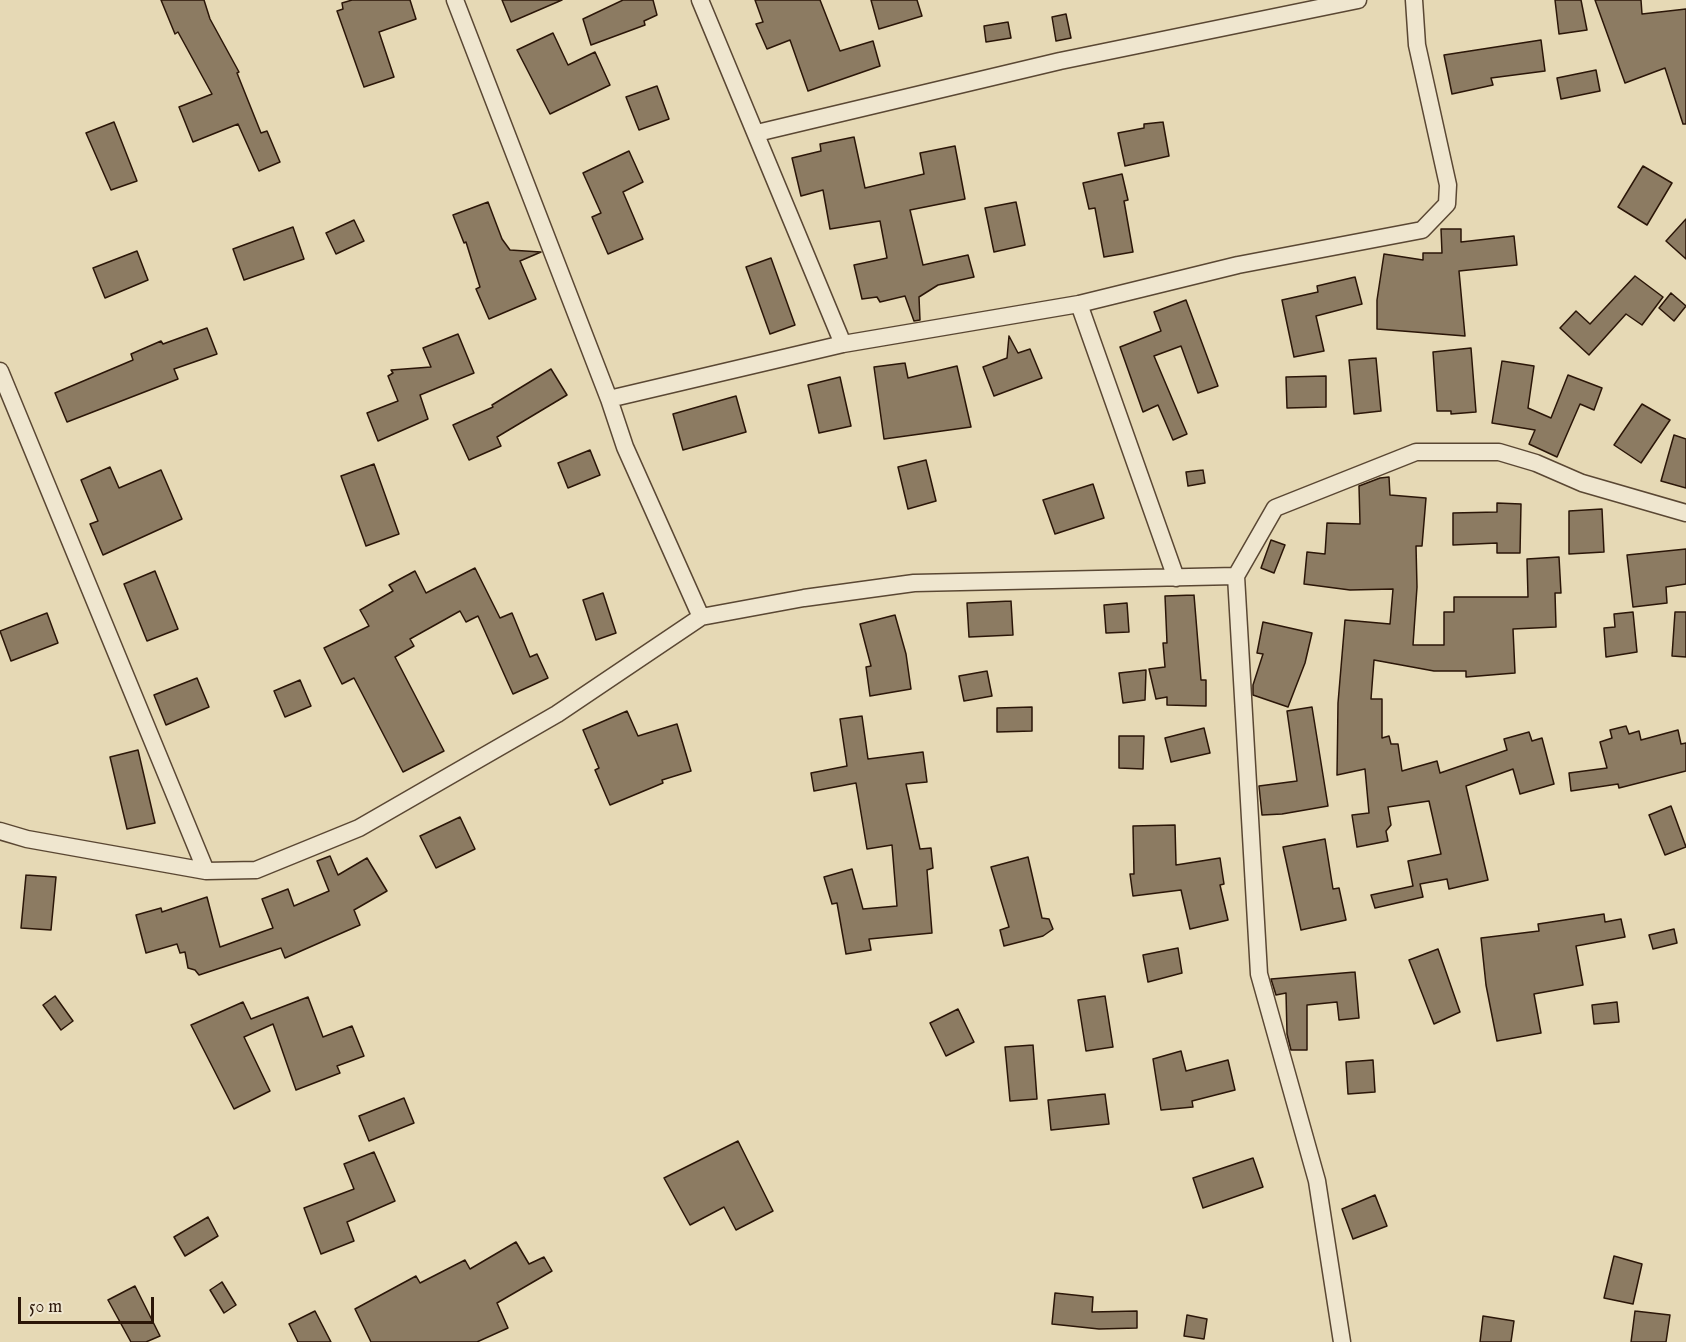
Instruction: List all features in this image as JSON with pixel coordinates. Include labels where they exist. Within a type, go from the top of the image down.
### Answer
[{"type":"street","points":[[455,0],[609,399],[625,447],[701,617]]},
{"type":"street","points":[[700,0],[843,344]]},
{"type":"street","points":[[756,133],[1060,61],[1358,0]]},
{"type":"street","points":[[609,399],[843,344],[1079,304],[1238,265],[1422,230],[1447,204],[1448,185],[1417,45],[1414,0]]},
{"type":"street","points":[[1079,304],[1176,578]]},
{"type":"street","points":[[0,371],[206,871]]},
{"type":"street","points":[[1342,1342],[1317,1181],[1259,974],[1236,576],[1275,508],[1416,452],[1499,452],[1536,463],[1611,492],[1686,513]]},
{"type":"street","points":[[0,831],[27,839],[206,871],[256,870],[359,828],[557,714],[701,617],[804,598],[914,583],[1236,576]]},
{"type":"building","points":[[161,0],[204,0],[210,19],[239,72],[237,73],[261,133],[267,131],[280,162],[259,171],[238,124],[193,142],[179,107],[212,94],[178,32],[175,34]]},
{"type":"building","points":[[352,0],[410,0],[416,19],[379,32],[394,77],[364,87],[337,11],[343,9],[342,3]]},
{"type":"building","points":[[502,0],[562,0],[511,22]]},
{"type":"building","points":[[623,0],[653,0],[657,15],[644,21],[645,25],[591,45],[583,19]]},
{"type":"building","points":[[755,0],[820,0],[840,51],[873,41],[880,66],[808,91],[790,40],[767,49],[756,24],[763,22]]},
{"type":"building","points":[[871,0],[917,0],[922,16],[879,29]]},
{"type":"building","points":[[1555,0],[1581,0],[1587,30],[1559,34]]},
{"type":"building","points":[[1595,0],[1641,0],[1642,14],[1686,9],[1686,124],[1683,124],[1665,68],[1625,83]]},
{"type":"building","points":[[1066,14],[1071,38],[1056,41],[1052,17]]},
{"type":"building","points":[[1008,22],[1011,38],[986,42],[984,26]]},
{"type":"building","points":[[553,33],[568,65],[595,52],[610,85],[550,114],[517,50]]},
{"type":"building","points":[[1541,40],[1545,71],[1491,78],[1493,85],[1452,94],[1444,55]]},
{"type":"building","points":[[1596,70],[1600,91],[1561,99],[1557,78]]},
{"type":"building","points":[[657,86],[669,119],[639,130],[626,97]]},
{"type":"building","points":[[114,122],[137,181],[111,190],[86,133]]},
{"type":"building","points":[[1163,122],[1169,156],[1125,166],[1118,133],[1144,128],[1144,124]]},
{"type":"building","points":[[854,137],[865,188],[924,174],[920,153],[955,146],[965,199],[910,210],[923,265],[968,255],[974,277],[938,285],[919,297],[920,320],[914,321],[905,296],[880,302],[877,297],[862,299],[854,265],[887,258],[880,221],[830,229],[823,190],[801,196],[792,158],[821,151],[820,144]]},
{"type":"building","points":[[629,151],[643,182],[623,192],[643,239],[608,254],[592,217],[601,213],[583,173]]},
{"type":"building","points":[[1643,166],[1672,183],[1647,225],[1618,207]]},
{"type":"building","points":[[1122,174],[1128,200],[1124,201],[1133,252],[1104,257],[1095,208],[1089,209],[1083,183]]},
{"type":"building","points":[[488,202],[502,239],[510,250],[541,252],[520,261],[536,299],[489,319],[476,289],[480,287],[466,242],[464,243],[453,215]]},
{"type":"building","points":[[1016,202],[1025,245],[994,252],[985,208]]},
{"type":"building","points":[[1686,219],[1686,259],[1666,241]]},
{"type":"building","points":[[354,220],[364,241],[336,254],[326,233]]},
{"type":"building","points":[[293,227],[304,259],[244,280],[233,249]]},
{"type":"building","points":[[1441,229],[1461,229],[1461,242],[1514,236],[1517,265],[1459,271],[1465,336],[1377,329],[1377,300],[1384,254],[1423,260],[1423,253],[1442,253]]},
{"type":"building","points":[[137,251],[148,280],[105,298],[93,268]]},
{"type":"building","points":[[771,258],[795,325],[770,334],[746,267]]},
{"type":"building","points":[[1635,276],[1663,297],[1642,325],[1626,314],[1589,355],[1560,328],[1576,311],[1590,324]]},
{"type":"building","points":[[1355,277],[1362,304],[1316,316],[1324,351],[1294,357],[1282,300],[1318,292],[1317,286]]},
{"type":"building","points":[[1671,293],[1686,306],[1674,321],[1659,308]]},
{"type":"building","points":[[1186,300],[1218,386],[1198,393],[1181,346],[1154,356],[1187,434],[1173,440],[1158,405],[1143,412],[1120,347],[1161,331],[1154,312]]},
{"type":"building","points":[[207,328],[217,354],[174,369],[178,379],[67,422],[55,393],[133,360],[131,354],[161,341],[163,344]]},
{"type":"building","points":[[458,334],[474,373],[420,395],[428,419],[378,441],[367,413],[398,401],[388,376],[393,373],[391,370],[431,367],[423,348]]},
{"type":"building","points":[[1009,336],[1018,353],[1030,349],[1042,378],[994,396],[983,367],[1007,358]]},
{"type":"building","points":[[1471,348],[1476,412],[1451,414],[1451,411],[1437,411],[1433,352]]},
{"type":"building","points":[[1376,358],[1381,411],[1354,414],[1349,360]]},
{"type":"building","points":[[1502,361],[1534,366],[1528,408],[1551,418],[1568,375],[1602,388],[1594,410],[1580,404],[1557,457],[1529,444],[1535,430],[1492,423]]},
{"type":"building","points":[[905,363],[908,378],[957,366],[971,427],[884,439],[874,367]]},
{"type":"building","points":[[551,369],[567,395],[497,437],[501,446],[469,460],[453,425],[493,407],[492,405]]},
{"type":"building","points":[[1326,376],[1326,407],[1287,408],[1286,377]]},
{"type":"building","points":[[840,377],[851,426],[819,433],[808,385]]},
{"type":"building","points":[[736,396],[746,432],[683,450],[673,414]]},
{"type":"building","points":[[1642,404],[1670,420],[1641,463],[1614,445]]},
{"type":"building","points":[[1674,435],[1686,439],[1686,488],[1661,481]]},
{"type":"building","points":[[590,450],[600,475],[568,488],[558,463]]},
{"type":"building","points":[[926,460],[936,501],[908,509],[898,467]]},
{"type":"building","points":[[374,464],[399,534],[366,546],[341,476]]},
{"type":"building","points":[[110,467],[119,488],[161,470],[182,519],[103,555],[90,524],[98,521],[81,480]]},
{"type":"building","points":[[1203,470],[1205,483],[1188,486],[1186,472]]},
{"type":"building","points":[[1389,477],[1390,495],[1426,498],[1422,546],[1416,546],[1417,587],[1413,645],[1444,645],[1444,612],[1454,612],[1454,597],[1528,597],[1527,559],[1559,557],[1561,593],[1555,593],[1556,627],[1513,629],[1515,673],[1466,677],[1466,671],[1434,671],[1374,660],[1371,699],[1382,699],[1382,738],[1389,736],[1391,744],[1398,744],[1402,771],[1437,761],[1440,773],[1507,750],[1504,739],[1529,732],[1532,741],[1542,738],[1554,784],[1520,794],[1513,769],[1466,786],[1488,880],[1449,889],[1447,879],[1420,884],[1423,897],[1375,908],[1371,895],[1413,886],[1408,861],[1441,854],[1429,801],[1388,807],[1391,825],[1386,831],[1388,841],[1357,847],[1352,815],[1369,813],[1365,769],[1337,775],[1338,703],[1345,620],[1390,624],[1393,589],[1350,590],[1304,584],[1307,552],[1325,554],[1327,523],[1360,524],[1359,486]]},
{"type":"building","points":[[1093,484],[1104,518],[1055,534],[1043,500]]},
{"type":"building","points":[[1497,503],[1521,504],[1520,553],[1497,553],[1497,543],[1453,545],[1453,513],[1497,512]]},
{"type":"building","points":[[1602,509],[1604,552],[1569,554],[1569,511]]},
{"type":"building","points":[[1271,540],[1285,545],[1274,573],[1261,568]]},
{"type":"building","points":[[1686,549],[1686,584],[1666,587],[1667,603],[1633,607],[1627,555]]},
{"type":"building","points":[[475,568],[500,618],[512,613],[530,657],[537,654],[548,678],[513,694],[478,616],[466,622],[460,611],[410,639],[414,646],[395,657],[444,751],[403,772],[354,678],[342,684],[324,648],[369,626],[360,610],[393,591],[389,585],[415,571],[426,593]]},
{"type":"building","points":[[155,571],[178,629],[147,641],[124,584]]},
{"type":"building","points":[[603,593],[616,633],[596,640],[583,600]]},
{"type":"building","points":[[1194,595],[1201,680],[1206,680],[1206,706],[1167,705],[1167,697],[1156,699],[1149,669],[1165,667],[1163,643],[1167,643],[1165,596]]},
{"type":"building","points":[[1011,601],[1013,635],[969,637],[967,603]]},
{"type":"building","points":[[1127,603],[1129,632],[1106,633],[1104,605]]},
{"type":"building","points":[[1633,612],[1637,652],[1606,657],[1604,628],[1615,627],[1614,614]]},
{"type":"building","points":[[1675,612],[1686,612],[1686,657],[1672,656]]},
{"type":"building","points":[[47,613],[58,643],[11,661],[0,631]]},
{"type":"building","points":[[895,615],[906,654],[911,689],[870,696],[866,667],[871,666],[860,624]]},
{"type":"building","points":[[1263,622],[1312,633],[1305,663],[1288,707],[1253,695],[1253,685],[1263,654],[1257,653]]},
{"type":"building","points":[[1146,670],[1145,700],[1123,703],[1119,673]]},
{"type":"building","points":[[987,671],[992,696],[964,701],[959,676]]},
{"type":"building","points":[[197,678],[209,707],[166,725],[154,695]]},
{"type":"building","points":[[300,680],[311,706],[285,717],[274,691]]},
{"type":"building","points":[[1032,707],[1032,731],[997,732],[997,708]]},
{"type":"building","points":[[1312,707],[1328,806],[1262,815],[1259,786],[1297,781],[1287,711]]},
{"type":"building","points":[[627,711],[638,736],[677,724],[691,771],[662,780],[663,783],[610,805],[595,770],[599,768],[583,730]]},
{"type":"building","points":[[862,716],[868,759],[923,752],[927,782],[906,784],[920,849],[931,848],[933,868],[927,870],[932,933],[869,939],[871,950],[846,954],[837,903],[832,904],[824,877],[852,869],[863,909],[897,906],[892,845],[867,849],[856,783],[814,791],[811,773],[847,766],[840,719]]},
{"type":"building","points":[[1626,726],[1629,734],[1639,731],[1641,740],[1678,730],[1681,744],[1686,743],[1686,771],[1619,788],[1618,784],[1571,791],[1569,773],[1607,768],[1600,742],[1612,738],[1610,730]]},
{"type":"building","points":[[1204,728],[1210,753],[1171,762],[1165,738]]},
{"type":"building","points":[[1119,736],[1144,736],[1143,769],[1119,768]]},
{"type":"building","points":[[138,750],[155,823],[127,829],[110,757]]},
{"type":"building","points":[[1671,806],[1686,847],[1665,855],[1649,815]]},
{"type":"building","points":[[460,817],[475,849],[436,868],[420,836]]},
{"type":"building","points":[[1175,825],[1176,865],[1220,858],[1224,884],[1220,885],[1228,920],[1190,929],[1181,890],[1133,896],[1130,874],[1134,874],[1133,826]]},
{"type":"building","points":[[1325,839],[1333,889],[1339,888],[1346,920],[1301,930],[1283,847]]},
{"type":"building","points":[[330,856],[338,875],[367,858],[387,891],[354,910],[360,925],[285,958],[281,948],[199,975],[195,970],[188,968],[185,952],[180,953],[177,944],[146,953],[136,915],[161,908],[162,912],[207,897],[220,947],[273,928],[262,899],[288,889],[294,906],[329,891],[317,861]]},
{"type":"building","points":[[1028,857],[1042,918],[1049,919],[1053,929],[1043,936],[1004,946],[1000,930],[1009,927],[991,867]]},
{"type":"building","points":[[26,875],[56,877],[51,930],[21,928]]},
{"type":"building","points":[[1604,914],[1605,922],[1621,919],[1625,937],[1576,946],[1583,985],[1534,994],[1541,1033],[1497,1041],[1486,985],[1481,938],[1539,931],[1538,924]]},
{"type":"building","points":[[1674,929],[1677,943],[1653,949],[1649,935]]},
{"type":"building","points":[[1178,948],[1182,973],[1148,982],[1143,955]]},
{"type":"building","points":[[1438,949],[1460,1012],[1434,1024],[1409,960]]},
{"type":"building","points":[[1355,972],[1359,1018],[1339,1020],[1337,1002],[1307,1005],[1307,1050],[1291,1050],[1287,1034],[1286,993],[1276,995],[1271,979]]},
{"type":"building","points":[[55,996],[73,1021],[61,1030],[43,1005]]},
{"type":"building","points":[[1105,996],[1113,1047],[1086,1051],[1078,1000]]},
{"type":"building","points":[[308,997],[323,1037],[352,1026],[364,1056],[337,1066],[340,1073],[296,1090],[273,1024],[244,1037],[270,1091],[234,1109],[191,1025],[243,1002],[251,1019]]},
{"type":"building","points":[[1617,1002],[1619,1022],[1594,1024],[1592,1005]]},
{"type":"building","points":[[958,1009],[974,1042],[946,1056],[930,1023]]},
{"type":"building","points":[[1033,1045],[1037,1099],[1010,1101],[1005,1047]]},
{"type":"building","points":[[1181,1051],[1186,1071],[1228,1060],[1235,1090],[1192,1101],[1193,1107],[1161,1110],[1153,1059]]},
{"type":"building","points":[[1373,1060],[1375,1092],[1348,1094],[1346,1062]]},
{"type":"building","points":[[1105,1094],[1109,1124],[1051,1130],[1048,1100]]},
{"type":"building","points":[[404,1098],[414,1123],[369,1141],[359,1116]]},
{"type":"building","points":[[738,1141],[773,1211],[736,1230],[724,1207],[690,1225],[664,1178]]},
{"type":"building","points":[[374,1152],[395,1201],[347,1222],[354,1241],[321,1254],[304,1208],[354,1189],[344,1164]]},
{"type":"building","points":[[1253,1158],[1263,1187],[1203,1208],[1193,1178]]},
{"type":"building","points":[[1375,1195],[1387,1226],[1353,1239],[1342,1209]]},
{"type":"building","points":[[208,1217],[218,1236],[185,1256],[174,1237]]},
{"type":"building","points":[[516,1242],[529,1264],[544,1257],[552,1271],[497,1303],[508,1328],[477,1342],[371,1342],[355,1309],[416,1276],[420,1283],[465,1260],[470,1269]]},
{"type":"building","points":[[1614,1256],[1642,1264],[1633,1304],[1604,1298]]},
{"type":"building","points":[[222,1282],[236,1305],[224,1313],[210,1290]]},
{"type":"building","points":[[135,1286],[160,1336],[146,1342],[131,1342],[108,1300]]},
{"type":"building","points":[[1055,1293],[1093,1297],[1092,1312],[1137,1311],[1137,1328],[1099,1329],[1052,1324]]},
{"type":"building","points":[[315,1311],[331,1342],[298,1342],[289,1324]]},
{"type":"building","points":[[1635,1311],[1670,1315],[1666,1342],[1631,1342]]},
{"type":"building","points":[[1187,1315],[1207,1319],[1204,1339],[1184,1336]]},
{"type":"building","points":[[1483,1316],[1514,1321],[1511,1342],[1480,1342]]}]
